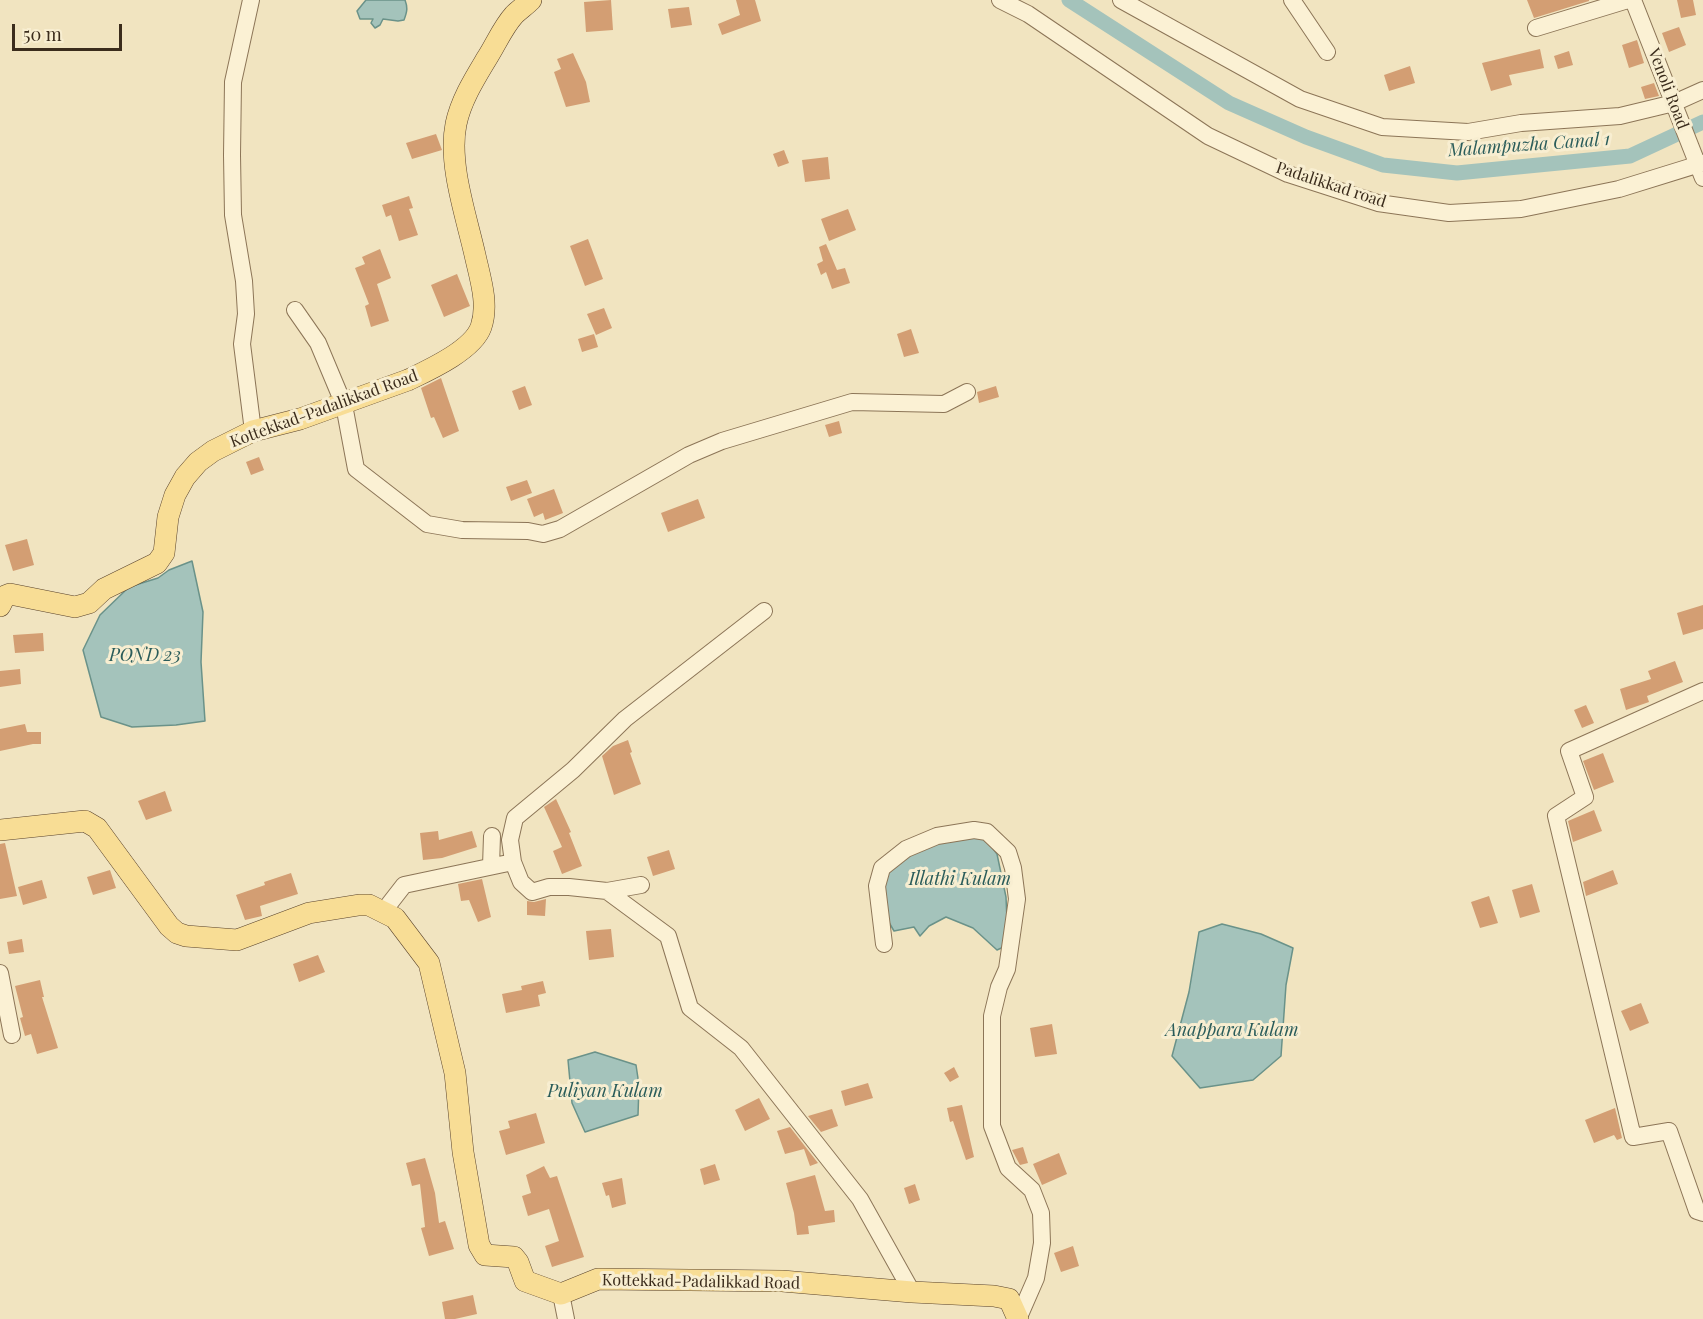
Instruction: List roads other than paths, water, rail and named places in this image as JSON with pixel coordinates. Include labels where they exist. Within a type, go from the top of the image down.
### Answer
[{"type":"main road","name":"Kottekkad-Padalikkad Road","points":[[0,606],[5,596],[10,594],[75,607],[83,606],[104,590],[157,563],[164,553],[168,517],[175,495],[185,477],[198,462],[213,451],[253,431],[344,405],[425,372],[471,342],[480,329],[484,313],[483,290],[456,172],[454,148],[456,124],[464,98],[481,68],[513,16],[531,0]]},
{"type":"main road","points":[[0,830],[85,821],[98,828],[169,926],[177,933],[186,936],[237,940],[309,913],[369,904],[395,918],[429,963],[455,1072],[463,1152],[481,1251],[485,1255],[514,1257],[525,1281],[561,1294]]},
{"type":"main road","name":"Kottekkad-Padalikkad Road","points":[[561,1294],[598,1279],[782,1281],[994,1296],[1009,1299],[1018,1318]]},
{"type":"street","points":[[251,0],[233,82],[232,155],[233,215],[244,281],[246,314],[242,344],[253,431]]},
{"type":"street","name":"Padalikkad road","points":[[1000,0],[1028,14],[1208,136],[1288,174],[1378,203],[1449,213],[1521,209],[1619,189],[1699,166]]},
{"type":"street","points":[[1121,0],[1300,99],[1382,127],[1468,132],[1521,123],[1620,116],[1674,104],[1703,90]]},
{"type":"street","points":[[1292,0],[1327,52]]},
{"type":"street","points":[[1536,28],[1628,0]]},
{"type":"street","name":"Venoli Road","points":[[1633,0],[1699,166]]},
{"type":"street","points":[[295,310],[318,343],[344,405],[356,469],[427,524],[462,530],[528,531],[543,534],[560,529],[689,455],[722,441],[852,402],[944,404],[967,393]]},
{"type":"street","points":[[641,885],[607,891],[569,887],[532,892],[521,882],[513,862],[510,840],[515,818],[573,770],[625,719],[764,611]]},
{"type":"street","points":[[1703,691],[1569,751],[1585,796],[1556,816],[1633,1137],[1669,1131],[1696,1211],[1703,1213]]},
{"type":"street","points":[[884,944],[877,886],[882,868],[906,849],[937,836],[974,830],[987,832],[1008,852],[1013,868],[1017,899],[1007,969],[999,987],[992,1016],[992,1126],[1008,1168],[1032,1190],[1041,1213],[1042,1243],[1036,1278],[1018,1318]]},
{"type":"street","points":[[491,866],[492,836]]},
{"type":"street","points":[[383,912],[404,885],[513,862]]},
{"type":"street","points":[[607,891],[668,936],[690,1008],[741,1048],[860,1199],[912,1292]]},
{"type":"street","points":[[0,974],[12,1035]]},
{"type":"street","points":[[561,1294],[566,1319]]},
{"type":"water","points":[[366,0],[405,0],[407,10],[404,20],[383,19],[375,28],[371,23],[373,19],[360,19],[357,11]]},
{"type":"water","name":"POND 23","points":[[192,561],[203,612],[201,662],[205,721],[132,727],[101,717],[83,650],[100,615],[129,587],[158,578],[169,570]]},
{"type":"water","name":"Illathi Kulam","points":[[978,829],[997,854],[1006,897],[1008,945],[997,950],[973,928],[946,917],[929,926],[920,936],[914,927],[894,931],[887,919],[883,871],[919,850]]},
{"type":"water","name":"Anappara Kulam","points":[[1222,924],[1261,934],[1293,948],[1286,985],[1281,1056],[1253,1080],[1200,1088],[1172,1056],[1189,992],[1199,932]]},
{"type":"water","name":"Puliyan Kulam","points":[[595,1052],[636,1065],[639,1085],[638,1115],[585,1132],[572,1103],[568,1060]]},
{"type":"waterway","name":"Malampuzha Canal 1","points":[[1069,0],[1229,103],[1306,137],[1383,165],[1457,173],[1630,156],[1703,122]]}]
